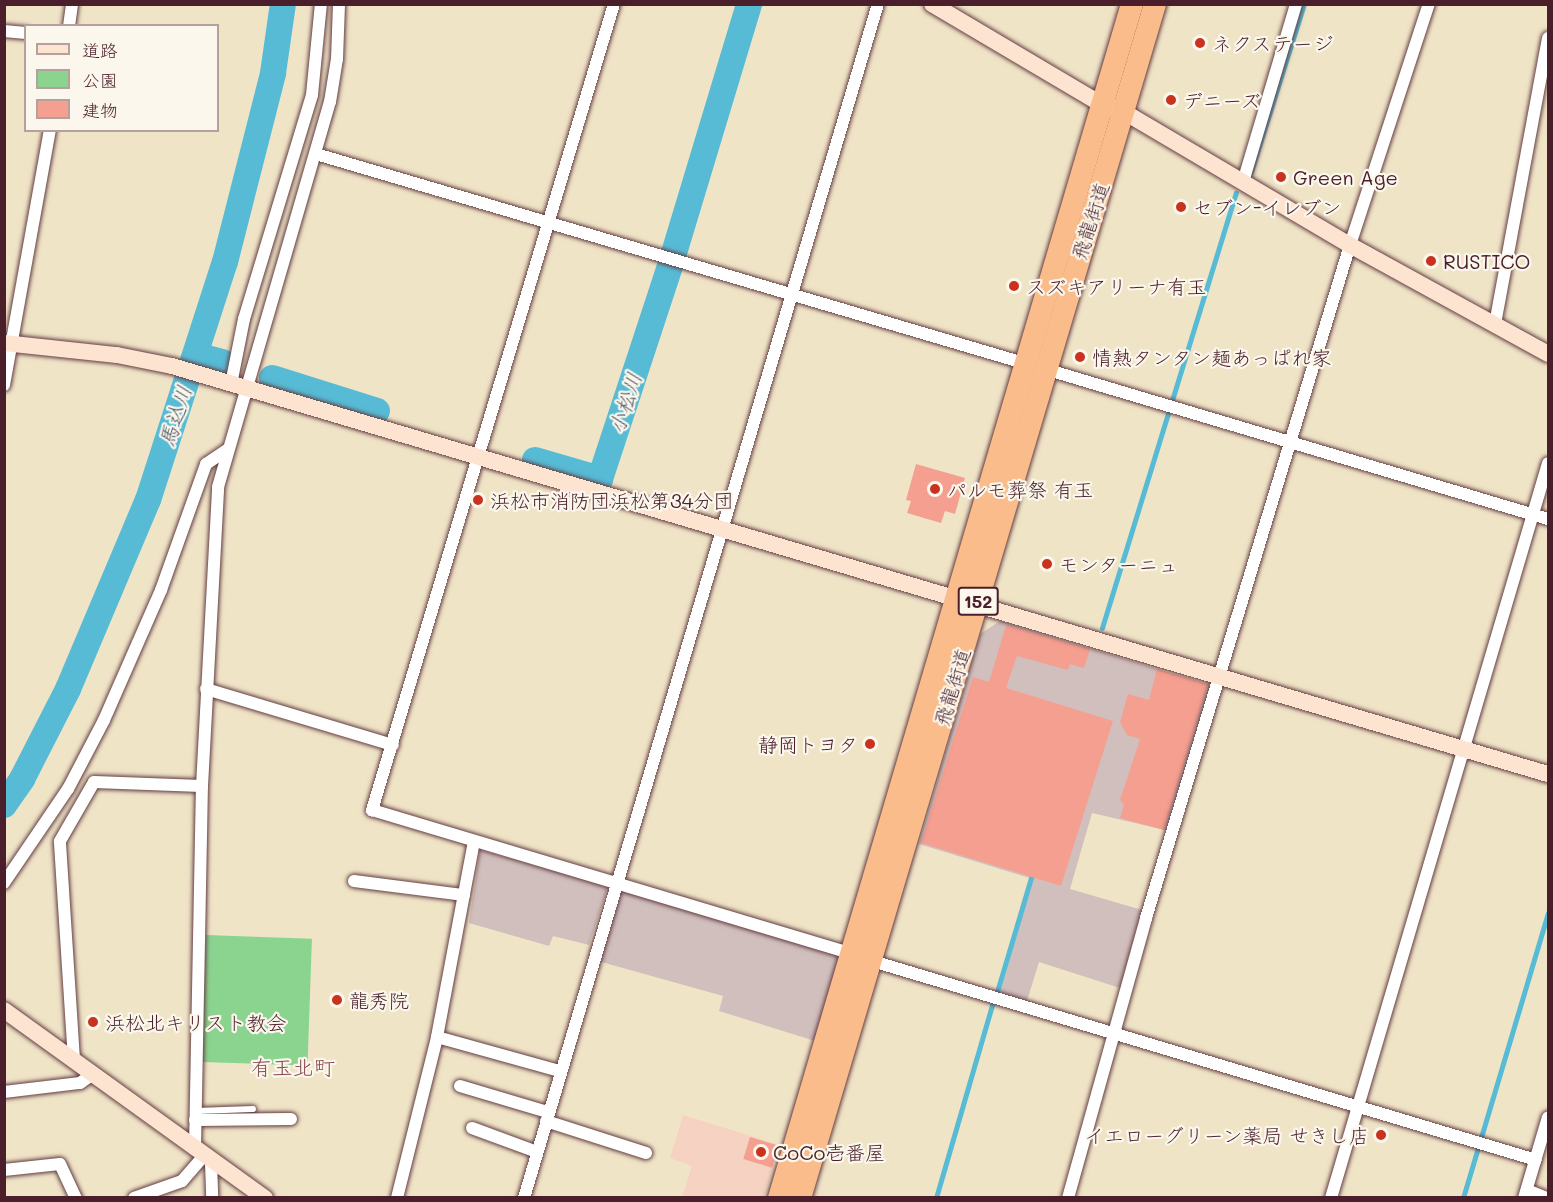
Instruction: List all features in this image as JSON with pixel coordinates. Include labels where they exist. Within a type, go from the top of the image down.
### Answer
[{"type":"highway","name":"飛龍街道","points":[[1114,109],[1132,4]]},
{"type":"highway","name":"飛龍街道","points":[[779,1197],[861,957],[1114,109],[1155,4]]},
{"type":"highway","name":"飛龍街道","points":[[800,1197],[861,957]]},
{"type":"street","points":[[69,24],[72,4]]},
{"type":"street","points":[[212,1197],[196,1116],[202,786],[218,487],[228,448],[239,386],[244,319],[312,95],[321,4]]},
{"type":"street","points":[[239,386],[316,154],[337,59],[339,4]]},
{"type":"street","points":[[614,4],[372,810],[1480,1142],[1536,1161]]},
{"type":"street","points":[[524,1197],[878,4]]},
{"type":"street","points":[[932,4],[958,10],[1114,109],[1350,245],[1548,354]]},
{"type":"street","points":[[1243,182],[1296,4]]},
{"type":"street","points":[[1068,1197],[1219,677],[1350,245],[1429,4]]},
{"type":"street","points":[[4,31],[24,33]]},
{"type":"street","points":[[1495,324],[1548,38]]},
{"type":"street","points":[[4,385],[8,343],[50,132]]},
{"type":"street","points":[[316,154],[793,292],[1548,519]]},
{"type":"street","points":[[8,343],[117,354],[239,386],[1548,774]]},
{"type":"street","points":[[4,883],[68,789],[104,720],[161,590],[206,464],[228,448]]},
{"type":"street","points":[[1330,1197],[1548,463]]},
{"type":"street","points":[[206,690],[393,745]]},
{"type":"street","points":[[74,1060],[60,841],[94,782],[202,786]]},
{"type":"street","points":[[397,1197],[437,1037],[474,842]]},
{"type":"street","points":[[354,880],[464,895]]},
{"type":"street","points":[[4,1010],[264,1197]]},
{"type":"street","points":[[437,1037],[560,1071]]},
{"type":"street","points":[[4,1092],[80,1083],[93,1074]]},
{"type":"street","points":[[460,1086],[646,1153]]},
{"type":"street","points":[[196,1116],[291,1119]]},
{"type":"street","points":[[1546,1197],[1526,1194],[1548,1117]]},
{"type":"street","points":[[472,1128],[537,1152]]},
{"type":"street","points":[[134,1197],[172,1192],[187,1179],[203,1155]]},
{"type":"street","points":[[4,1170],[60,1164],[76,1197]]},
{"type":"lane","points":[[196,1116],[254,1109]]},
{"type":"shaded area","points":[[1000,621],[1210,685],[1169,831],[1092,813],[1070,889],[1142,910],[1120,988],[1039,962],[1027,1001],[1000,993],[1033,879],[919,844],[980,634]]},
{"type":"shaded area","points":[[480,850],[608,886],[589,945],[553,936],[549,946],[469,923]]},
{"type":"shaded area","points":[[619,890],[841,956],[815,1041],[719,1011],[723,996],[598,961]]},
{"type":"shaded area","points":[[683,1115],[780,1145],[764,1197],[682,1197],[692,1166],[670,1158]]},
{"type":"green space","points":[[206,935],[312,939],[308,1066],[202,1062]]},
{"type":"building","name":"パルモ葬祭 有玉","points":[[916,464],[965,478],[955,514],[945,511],[941,523],[907,513],[911,501],[906,500]]},
{"type":"building","points":[[1006,625],[1090,649],[1084,668],[1070,664],[1068,670],[1017,656],[1006,688],[1113,721],[1061,886],[921,843],[973,677],[989,682]]},
{"type":"building","points":[[1157,669],[1208,684],[1164,830],[1120,818],[1124,804],[1120,800],[1140,739],[1127,735],[1120,722],[1128,694],[1149,700]]},
{"type":"building","name":"CoCo壱番屋","points":[[750,1137],[779,1146],[772,1168],[743,1159]]},
{"type":"waterway","name":"馬込川","points":[[4,805],[22,779],[68,689],[148,500],[225,262],[273,73],[283,4]]},
{"type":"waterway","name":"小松川","points":[[674,253],[749,4]]},
{"type":"waterway","points":[[1251,172],[1304,4]]},
{"type":"waterway","points":[[1102,628],[1236,193]]},
{"type":"waterway","name":"小松川","points":[[535,460],[600,479],[671,263]]},
{"type":"waterway","name":"小松川","points":[[196,355],[223,362]]},
{"type":"waterway","name":"小松川","points":[[272,378],[377,411]]},
{"type":"waterway","points":[[997,992],[1031,878]]},
{"type":"waterway","points":[[1463,1198],[1548,913]]},
{"type":"waterway","points":[[936,1198],[993,1002]]},
{"type":"place","name":"ネクステージ","points":[[1200,43]]},
{"type":"place","name":"デニーズ","points":[[1171,100]]},
{"type":"place","name":"Green Age","points":[[1281,177]]},
{"type":"place","name":"セブン-イレブン","points":[[1181,207]]},
{"type":"place","name":"RUSTICO","points":[[1431,261]]},
{"type":"place","name":"スズキアリーナ有玉","points":[[1014,286]]},
{"type":"place","name":"情熱タンタン麺あっぱれ家","points":[[1080,357]]},
{"type":"place","name":"パルモ葬祭 有玉","points":[[935,489]]},
{"type":"place","name":"浜松市消防団浜松第34分団","points":[[478,500]]},
{"type":"place","name":"モンターニュ","points":[[1047,564]]},
{"type":"place","name":"静岡トヨタ","points":[[870,744]]},
{"type":"place","name":"龍秀院","points":[[337,1000]]},
{"type":"place","name":"浜松北キリスト教会","points":[[93,1022]]},
{"type":"place","name":"イエローグリーン薬局 せきし店","points":[[1381,1135]]},
{"type":"place","name":"CoCo壱番屋","points":[[761,1152]]},
{"type":"district","name":"有玉北町","points":[[293,1067]]}]
